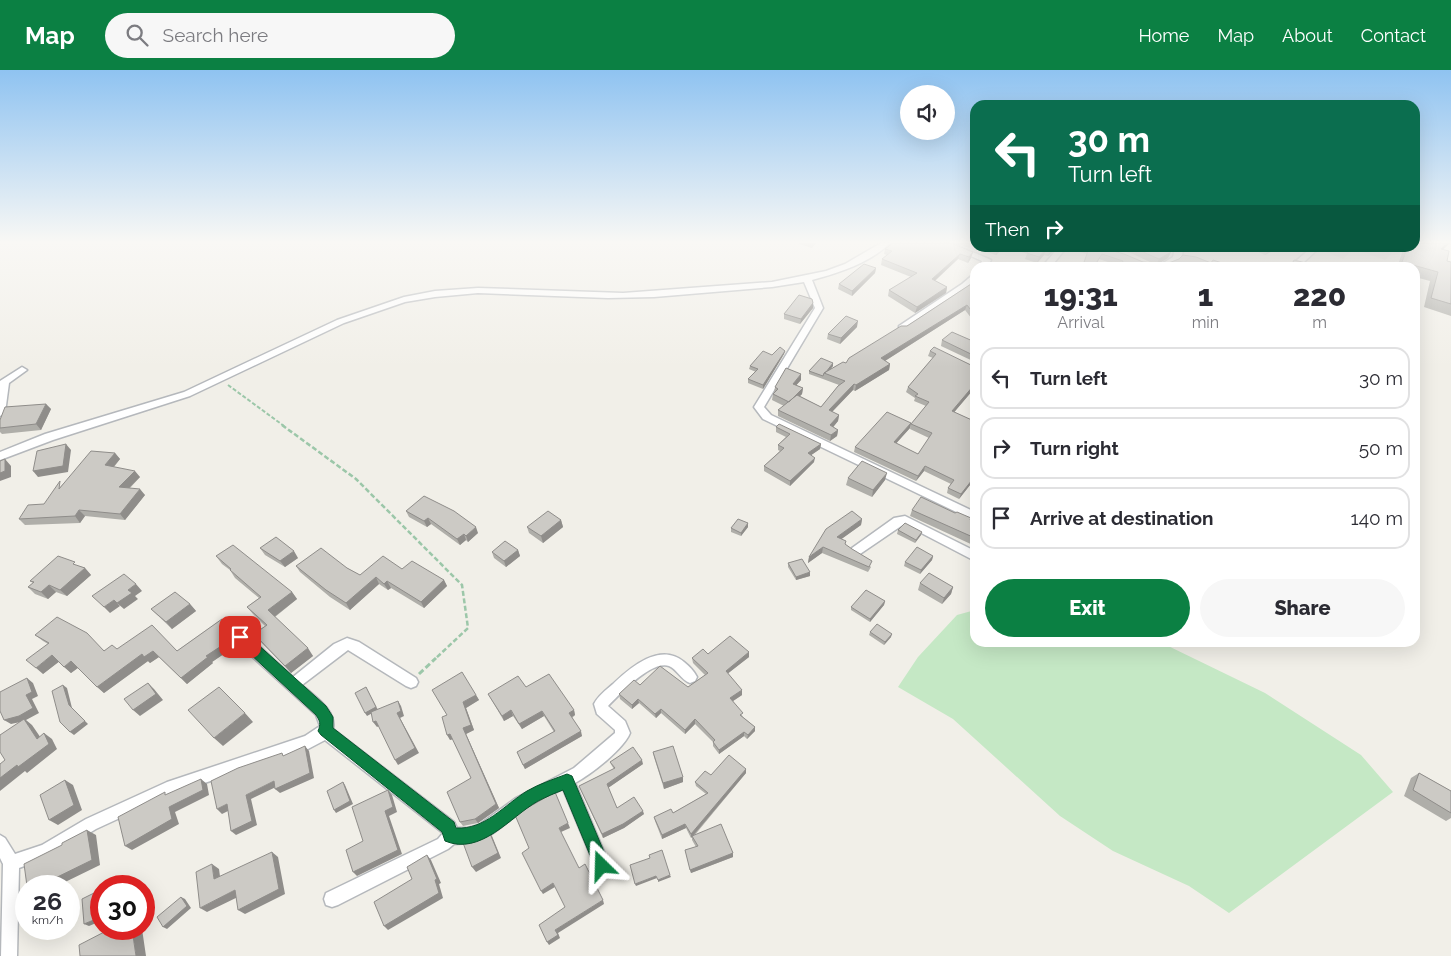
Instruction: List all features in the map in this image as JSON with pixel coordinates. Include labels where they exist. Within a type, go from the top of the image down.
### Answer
[{"type":"street","points":[[0,456],[67,431],[162,403],[358,315],[402,300],[434,294],[514,290],[591,294],[646,294],[769,284]]},
{"type":"street","points":[[809,284],[819,308],[808,332],[792,352],[758,407],[762,413],[766,417],[970,515]]},
{"type":"street","points":[[902,328],[963,284]]},
{"type":"street","points":[[0,413],[4,382],[22,370]]},
{"type":"street","points":[[856,551],[898,522],[905,520],[970,553]]},
{"type":"street","points":[[11,864],[46,851],[76,832],[159,792],[308,742],[326,731],[328,725],[326,717],[293,684],[240,637]]},
{"type":"street","points":[[293,684],[339,648],[347,644],[354,646],[411,682]]},
{"type":"street","points":[[332,899],[443,844],[451,836],[468,836],[483,832],[533,796],[567,781],[593,762],[624,733],[620,726],[600,708],[618,687],[646,666],[666,659],[675,663],[690,677]]},
{"type":"street","points":[[326,731],[448,827],[451,836]]},
{"type":"street","points":[[567,781],[602,866]]},
{"type":"street","points":[[0,843],[11,864],[8,956]]},
{"type":"path","points":[[219,379],[356,478],[462,585],[468,628],[411,682]]},
{"type":"green space","points":[[970,611],[970,647],[1170,647],[1265,693],[1361,755],[1393,792],[1229,913],[1189,886],[1113,851],[1060,816],[953,719],[898,687],[918,657],[957,615]]},
{"type":"building","points":[[840,284],[859,284],[852,291]]},
{"type":"building","points":[[898,284],[942,284],[947,287],[917,307],[889,290]]},
{"type":"building","points":[[1435,284],[1451,284],[1451,304],[1431,298]]},
{"type":"building","points":[[970,285],[970,309],[967,305],[881,358],[890,364],[856,385],[854,384],[829,410],[839,415],[830,425],[838,430],[831,435],[778,410],[797,395],[821,407],[838,386],[845,381],[824,373],[843,362],[846,363],[849,358],[901,326],[907,326]]},
{"type":"building","points":[[799,295],[812,299],[813,303],[801,319],[784,314]]},
{"type":"building","points":[[846,316],[858,321],[841,338],[828,334]]},
{"type":"building","points":[[952,332],[970,340],[970,354],[942,340]]},
{"type":"building","points":[[780,347],[785,351],[763,385],[748,379],[758,369],[750,366],[763,351],[772,355]]},
{"type":"building","points":[[934,347],[970,365],[970,390],[952,411],[970,419],[970,483],[961,494],[948,488],[954,480],[925,466],[918,476],[855,447],[887,412],[911,423],[894,442],[918,454],[932,433],[911,424],[929,402],[915,396],[918,394],[908,387],[936,354],[930,351]]},
{"type":"building","points":[[821,358],[833,363],[823,376],[809,371]]},
{"type":"building","points":[[786,368],[801,374],[793,384],[803,388],[789,402],[773,394],[778,389],[775,387]]},
{"type":"building","points":[[46,404],[36,424],[0,428],[0,420],[5,407]]},
{"type":"building","points":[[779,424],[821,444],[808,453],[815,458],[790,481],[764,466],[784,448],[778,445],[790,434],[776,427]]},
{"type":"building","points":[[66,444],[63,466],[33,471],[37,451]]},
{"type":"building","points":[[91,451],[115,453],[105,465],[135,471],[119,487],[140,489],[120,514],[79,510],[75,516],[19,519],[28,505],[44,504],[60,481],[59,489]]},
{"type":"building","points":[[5,459],[5,471],[0,473],[0,461]]},
{"type":"building","points":[[862,461],[887,473],[873,490],[848,478]]},
{"type":"building","points":[[424,496],[454,511],[476,527],[466,536],[464,534],[457,539],[428,518],[424,521],[406,511]]},
{"type":"building","points":[[921,497],[955,513],[957,512],[970,518],[970,536],[912,510]]},
{"type":"building","points":[[548,511],[561,520],[541,536],[527,527]]},
{"type":"building","points":[[852,511],[862,519],[837,537],[846,541],[845,544],[872,561],[869,567],[823,547],[809,557],[826,529]]},
{"type":"building","points":[[738,519],[748,523],[741,533],[731,528]]},
{"type":"building","points":[[905,523],[922,532],[916,540],[898,530]]},
{"type":"building","points":[[276,537],[294,551],[280,561],[260,548]]},
{"type":"building","points":[[505,541],[518,550],[504,561],[492,552]]},
{"type":"building","points":[[233,545],[292,592],[268,610],[308,648],[285,666],[254,634],[267,625],[247,607],[261,597],[216,556]]},
{"type":"building","points":[[917,547],[933,556],[921,570],[905,562]]},
{"type":"building","points":[[321,548],[347,568],[360,575],[383,556],[402,569],[412,561],[444,580],[421,602],[387,581],[384,584],[376,577],[346,603],[296,566]]},
{"type":"building","points":[[58,556],[85,568],[60,590],[49,585],[41,592],[28,587],[34,582],[30,581]]},
{"type":"building","points":[[802,559],[810,572],[796,577],[788,563]]},
{"type":"building","points":[[929,573],[953,587],[944,598],[920,583]]},
{"type":"building","points":[[124,574],[136,584],[128,590],[132,593],[117,603],[114,600],[104,607],[92,596]]},
{"type":"building","points":[[866,590],[885,601],[870,619],[851,607]]},
{"type":"building","points":[[175,592],[190,604],[166,622],[151,609]]},
{"type":"building","points":[[57,617],[87,633],[104,651],[112,645],[117,649],[152,625],[177,651],[222,619],[228,626],[228,635],[232,639],[206,656],[208,657],[181,678],[153,651],[144,657],[142,654],[97,687],[71,661],[64,667],[52,655],[36,668],[26,660],[49,643],[35,635]]},
{"type":"building","points":[[877,624],[892,634],[885,642],[870,632]]},
{"type":"building","points":[[730,636],[749,652],[726,671],[742,690],[730,698],[743,713],[740,715],[755,727],[748,735],[744,732],[719,750],[713,742],[715,740],[695,719],[685,730],[661,709],[655,714],[638,699],[632,705],[619,694],[634,680],[640,685],[660,666],[688,687],[708,673],[692,658],[703,649],[708,654]]},
{"type":"building","points":[[462,672],[476,695],[463,702],[471,725],[463,728],[496,804],[475,819],[460,822],[447,792],[471,778],[450,734],[447,735],[442,717],[447,715],[432,690]]},
{"type":"building","points":[[549,674],[574,710],[569,713],[581,731],[523,765],[517,752],[555,731],[542,711],[519,724],[511,710],[502,716],[488,694],[518,676],[526,687]]},
{"type":"building","points":[[27,678],[32,692],[26,695],[33,708],[19,716],[4,720],[0,711],[0,692]]},
{"type":"building","points":[[148,683],[156,694],[133,710],[124,699]]},
{"type":"building","points":[[63,685],[69,705],[85,721],[70,732],[60,722],[52,691]]},
{"type":"building","points":[[219,687],[245,713],[214,738],[188,710]]},
{"type":"building","points":[[366,687],[376,707],[365,713],[355,693]]},
{"type":"building","points":[[398,701],[401,711],[397,713],[415,748],[395,760],[376,721],[373,722],[371,712]]},
{"type":"building","points":[[24,719],[37,739],[44,733],[49,744],[0,778],[0,764],[5,760],[0,752],[0,735]]},
{"type":"building","points":[[305,746],[310,773],[275,789],[274,781],[246,795],[252,821],[231,831],[227,804],[217,809],[211,781],[238,768],[282,753],[283,756]]},
{"type":"building","points":[[673,746],[683,777],[663,783],[653,752]]},
{"type":"building","points":[[633,747],[642,760],[607,784],[617,808],[634,797],[643,811],[623,824],[602,834],[579,786],[615,768],[610,762]]},
{"type":"building","points":[[729,755],[746,769],[691,834],[685,824],[662,835],[654,817],[671,809],[673,813],[708,793],[695,782],[705,771],[711,775]]},
{"type":"building","points":[[1419,773],[1451,791],[1451,813],[1413,790]]},
{"type":"building","points":[[201,779],[203,790],[169,807],[172,819],[125,846],[118,817],[165,792],[165,795]]},
{"type":"building","points":[[65,780],[74,805],[49,820],[40,795]]},
{"type":"building","points":[[343,782],[350,801],[334,810],[327,791]]},
{"type":"building","points":[[388,790],[393,807],[385,811],[398,850],[353,872],[346,850],[363,841],[352,807]]},
{"type":"building","points":[[555,792],[568,823],[559,828],[579,868],[585,864],[603,900],[555,930],[558,935],[547,942],[539,925],[565,907],[553,883],[541,891],[522,853],[529,848],[515,815]]},
{"type":"building","points":[[721,824],[733,853],[690,870],[685,850],[698,846],[692,836]]},
{"type":"building","points":[[87,830],[92,860],[61,875],[26,875],[24,864],[62,845],[62,843]]},
{"type":"building","points":[[489,831],[498,853],[472,867],[462,840],[474,838]]},
{"type":"building","points":[[662,850],[670,875],[658,880],[656,876],[635,884],[630,865],[650,858],[649,855]]},
{"type":"building","points":[[272,852],[279,889],[238,910],[235,890],[200,908],[196,872],[212,864],[214,879]]},
{"type":"building","points":[[427,855],[437,879],[435,880],[439,893],[384,926],[374,902],[412,879],[407,867]]},
{"type":"building","points":[[90,895],[90,922],[84,924],[82,899]]},
{"type":"building","points":[[181,897],[187,906],[163,927],[157,917]]},
{"type":"building","points":[[90,939],[134,940],[136,956],[80,956],[79,945]]},
{"type":"route","points":[[240,637],[321,711],[326,717],[328,725],[326,731],[448,827],[451,831],[451,836],[461,837],[483,832],[521,803],[567,781],[602,866]]}]
